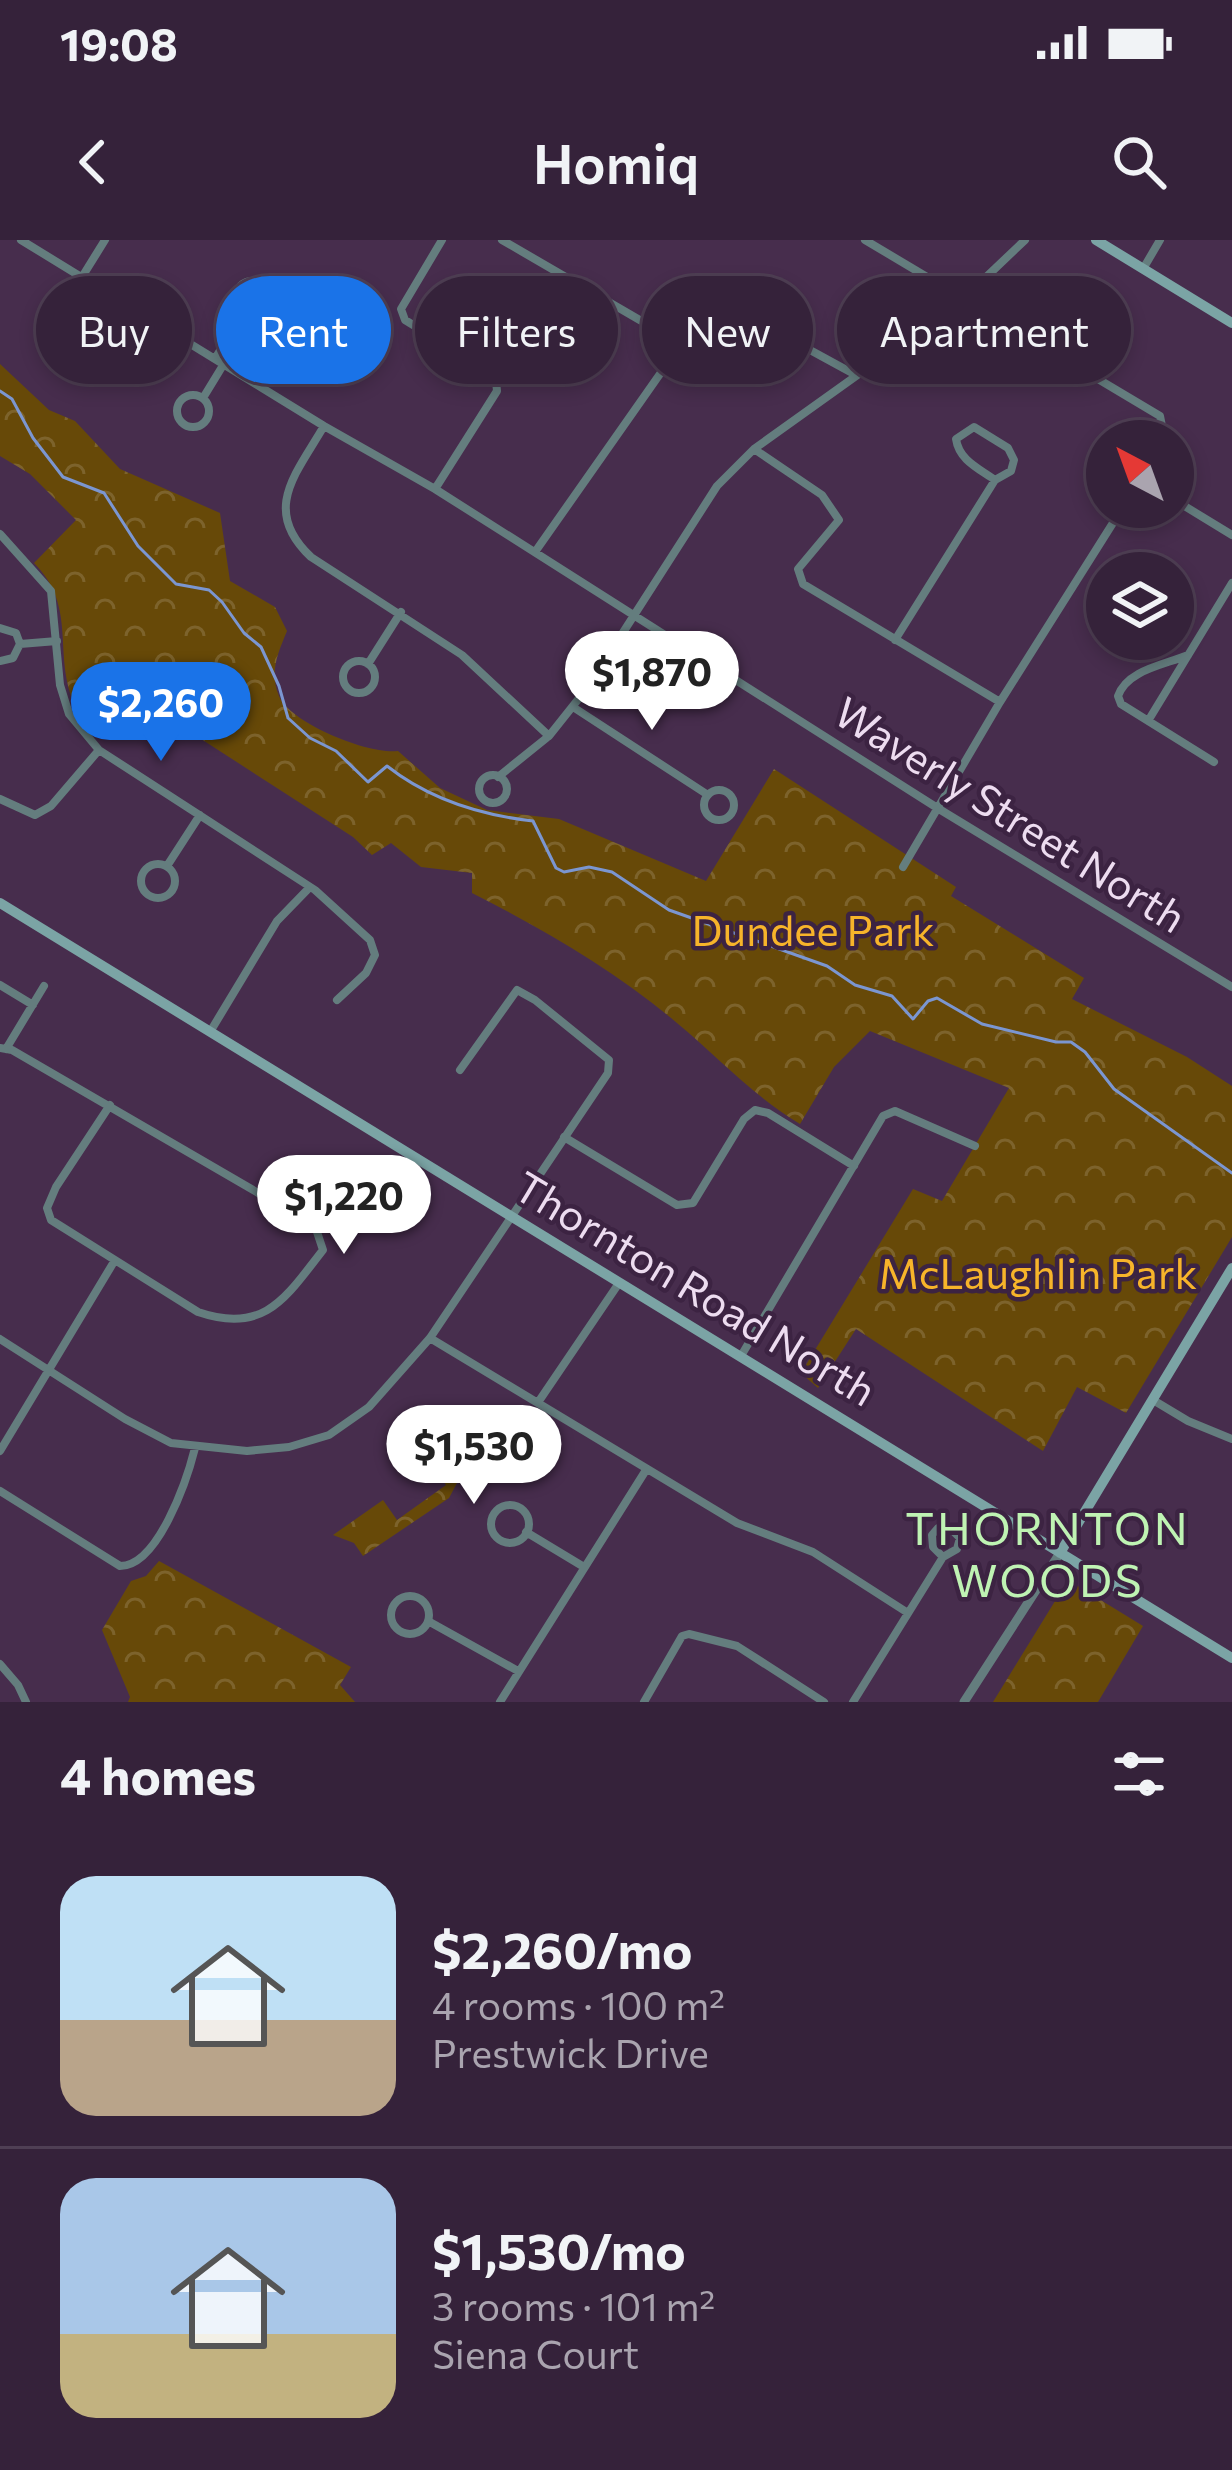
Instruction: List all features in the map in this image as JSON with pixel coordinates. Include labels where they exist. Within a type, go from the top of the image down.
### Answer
[{"type":"main road","points":[[1096,240],[1232,323]]},
{"type":"main road","name":"Thornton Road North","points":[[0,903],[1232,1658]]},
{"type":"main road","points":[[1060,1552],[1232,1268]]},
{"type":"street","name":"Waverly Street North","points":[[21,240],[79,276]]},
{"type":"street","points":[[83,276],[105,240]]},
{"type":"street","points":[[435,489],[497,391],[488,370],[404,320],[401,309],[442,240]]},
{"type":"street","points":[[502,240],[642,321]]},
{"type":"street","points":[[865,240],[922,276]]},
{"type":"street","points":[[988,276],[1025,240]]},
{"type":"street","points":[[1143,269],[1160,240]]},
{"type":"street","points":[[245,282],[260,283],[267,292],[267,303],[255,313],[244,311],[237,304],[238,289],[245,282]]},
{"type":"street","name":"Waverly Street North","points":[[192,342],[216,356]]},
{"type":"street","points":[[203,398],[216,377]]},
{"type":"street","name":"Waverly Street North","points":[[259,384],[1232,987]]},
{"type":"street","points":[[535,552],[654,384]]},
{"type":"street","points":[[498,776],[549,736],[573,707],[717,486],[754,449],[841,384]]},
{"type":"street","points":[[1105,384],[1161,420]]},
{"type":"street","points":[[194,394],[203,398],[209,413],[204,423],[183,424],[176,412],[181,399],[194,394]]},
{"type":"street","points":[[324,426],[285,496],[291,536],[311,557],[401,612],[475,666],[549,736]]},
{"type":"street","points":[[896,640],[995,480],[1011,471],[1014,460],[1007,448],[974,427],[964,430],[956,439],[958,450],[995,480]]},
{"type":"street","points":[[754,449],[822,495],[839,520],[798,569],[803,584],[1000,703]]},
{"type":"street","points":[[1194,512],[1232,535]]},
{"type":"street","points":[[903,867],[1110,528]]},
{"type":"street","points":[[0,534],[51,591],[60,685],[69,714],[99,750],[310,887],[370,940],[375,956],[366,973],[337,1000]]},
{"type":"street","points":[[1194,648],[1232,583]]},
{"type":"street","points":[[368,664],[401,612]]},
{"type":"street","points":[[0,628],[16,633],[20,644],[13,658],[0,662]]},
{"type":"street","points":[[20,644],[57,641]]},
{"type":"street","points":[[1179,660],[1123,683],[1118,696],[1121,704],[1214,761]]},
{"type":"street","points":[[1148,721],[1186,660]]},
{"type":"street","points":[[353,662],[368,664],[374,673],[371,687],[362,693],[347,688],[345,669],[353,662]]},
{"type":"street","points":[[573,707],[708,795]]},
{"type":"street","points":[[0,799],[35,814],[51,806],[99,750]]},
{"type":"street","points":[[167,866],[200,814]]},
{"type":"street","points":[[155,863],[167,866],[175,880],[171,892],[158,898],[146,895],[142,872],[155,863]]},
{"type":"street","points":[[210,1032],[277,921],[310,887]]},
{"type":"street","points":[[0,985],[33,1005]]},
{"type":"street","points":[[44,986],[3,1048],[110,1105],[315,1226],[323,1250],[289,1294],[252,1319],[221,1320],[198,1312],[51,1220],[47,1208],[56,1187],[110,1105]]},
{"type":"street","points":[[0,1339],[124,1419],[171,1443],[267,1450],[329,1435],[369,1407],[430,1337],[608,1073],[609,1060],[517,990],[460,1070]]},
{"type":"street","points":[[564,1137],[676,1205],[692,1203],[744,1119],[755,1110],[768,1113],[854,1166]]},
{"type":"street","points":[[741,1356],[883,1116],[892,1111],[975,1146]]},
{"type":"street","points":[[0,1451],[115,1260]]},
{"type":"street","points":[[539,1401],[620,1281]]},
{"type":"street","points":[[430,1337],[737,1523],[813,1552],[908,1613]]},
{"type":"street","points":[[1153,1399],[1188,1421],[1232,1439]]},
{"type":"street","points":[[0,1491],[120,1566],[134,1565],[178,1502],[195,1448]]},
{"type":"street","points":[[500,1702],[646,1470]]},
{"type":"street","points":[[511,1505],[525,1511],[530,1525],[526,1532],[522,1540],[509,1544],[494,1536],[491,1523],[498,1508],[511,1505]]},
{"type":"street","points":[[526,1532],[584,1568]]},
{"type":"street","points":[[964,1702],[1060,1552]]},
{"type":"street","points":[[853,1702],[943,1557]]},
{"type":"street","points":[[414,1595],[425,1602],[428,1621],[420,1633],[406,1636],[395,1628],[393,1606],[414,1595]]},
{"type":"street","points":[[428,1621],[518,1672]]},
{"type":"street","points":[[644,1702],[682,1636],[689,1634],[737,1646],[824,1702]]},
{"type":"street","points":[[0,1664],[26,1702]]},
{"type":"green space","points":[[0,364],[49,410],[75,421],[120,469],[220,513],[230,581],[275,607],[287,631],[275,671],[279,696],[286,707],[315,727],[369,748],[398,751],[440,788],[487,810],[559,819],[706,881],[774,769],[956,887],[951,896],[1084,978],[1072,999],[1187,1057],[1232,1086],[1232,1237],[1126,1413],[1077,1387],[1043,1451],[856,1329],[818,1388],[801,1373],[913,1189],[942,1201],[1009,1088],[870,1031],[834,1067],[800,1124],[629,986],[552,936],[472,893],[472,873],[421,867],[391,843],[372,855],[353,837],[136,697],[130,683],[76,708],[65,669],[56,597],[34,563],[76,520],[30,474],[0,456]]},
{"type":"green space","points":[[460,1453],[465,1468],[449,1498],[363,1556],[354,1543],[333,1535],[383,1500],[397,1520],[446,1485],[436,1471]]},
{"type":"green space","points":[[159,1561],[351,1667],[340,1685],[355,1702],[128,1702],[102,1630],[131,1581],[146,1576]]},
{"type":"green space","points":[[1068,1580],[1143,1626],[1098,1702],[993,1702]]},
{"type":"waterway","points":[[0,391],[12,399],[33,438],[63,477],[104,493],[138,546],[176,584],[209,590],[222,602],[244,633],[261,647],[288,718],[310,738],[336,751],[368,782],[387,766],[456,804],[533,821],[556,868],[612,872],[669,910],[827,966],[855,985],[892,996],[913,1019],[928,1001],[937,998],[982,1024],[1071,1042],[1114,1089],[1232,1173]]},
{"type":"district","name":"THORNTON WOODS","points":[[1048,1555]]},
{"type":"park label","name":"Dundee Park","points":[[813,931]]},
{"type":"park label","name":"McLaughlin Park","points":[[1038,1274]]}]
